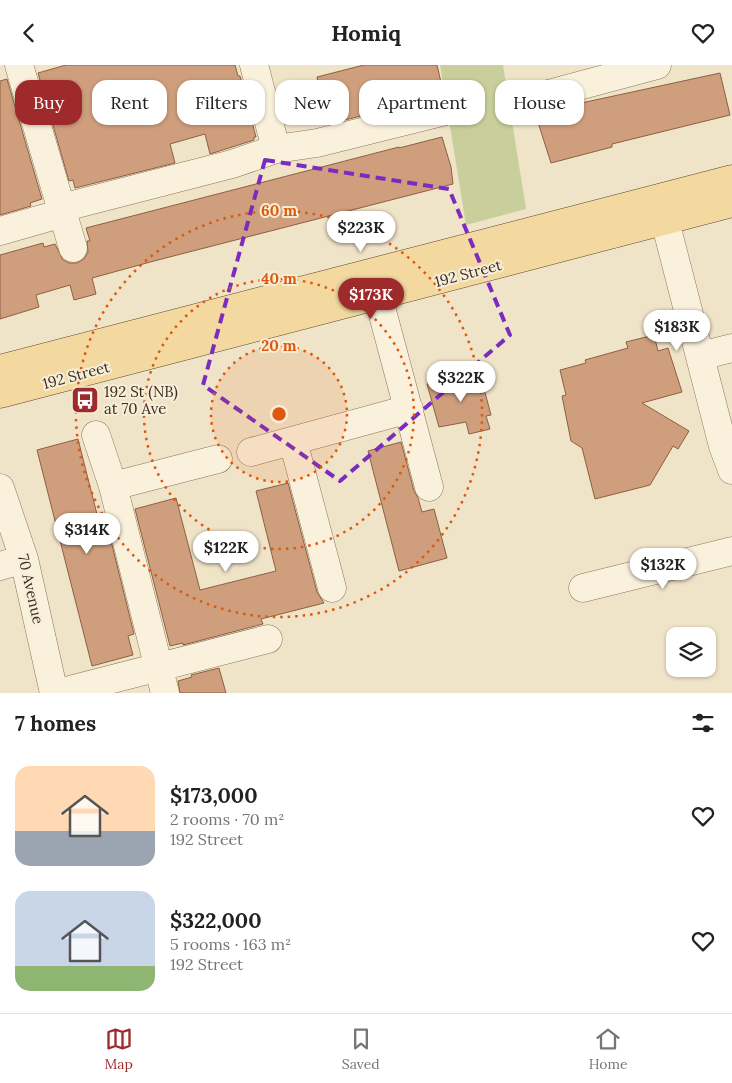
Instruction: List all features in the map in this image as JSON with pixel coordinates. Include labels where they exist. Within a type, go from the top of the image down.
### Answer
[{"type":"main road","name":"192 Street","points":[[0,369],[732,179]]},
{"type":"main road","name":"192 Street","points":[[0,395],[732,203]]},
{"type":"street","points":[[19,65],[73,247]]},
{"type":"street","points":[[254,65],[276,149]]},
{"type":"street","points":[[582,80],[606,71],[657,65]]},
{"type":"street","points":[[0,231],[62,210],[232,164],[276,149],[317,143],[390,125]]},
{"type":"street","points":[[665,221],[723,446],[732,470]]},
{"type":"street","points":[[378,296],[429,487]]},
{"type":"street","points":[[700,356],[732,348]]},
{"type":"street","points":[[251,452],[409,409]]},
{"type":"street","points":[[96,435],[113,485],[165,693]]},
{"type":"street","points":[[293,441],[332,588]]},
{"type":"street","points":[[113,485],[218,459]]},
{"type":"street","name":"70 Avenue","points":[[0,488],[12,562],[56,693]]},
{"type":"street","points":[[583,588],[732,551]]},
{"type":"street","points":[[56,693],[268,639]]},
{"type":"highlighted area","points":[[265,160],[449,189],[510,335],[340,481],[203,385]]},
{"type":"green space","points":[[440,65],[503,65],[505,80],[495,80],[495,125],[513,125],[526,209],[466,225],[450,125],[485,125],[485,80],[442,80]]},
{"type":"building","points":[[66,65],[235,65],[241,80],[177,80],[177,125],[253,125],[256,137],[254,137],[254,140],[210,154],[205,134],[170,144],[175,163],[75,188],[73,180],[69,181],[53,125],[82,125],[82,80],[40,80],[38,73]]},
{"type":"building","points":[[364,65],[437,65],[440,80],[359,80],[359,116],[349,119],[349,80],[318,80],[317,77]]},
{"type":"building","points":[[720,73],[730,115],[612,144],[612,147],[551,163],[539,125],[584,125],[584,102]]},
{"type":"building","points":[[7,79],[15,106],[15,125],[20,125],[42,199],[30,203],[31,206],[0,215],[0,81]]},
{"type":"building","points":[[442,137],[451,167],[453,184],[92,278],[96,294],[74,300],[70,285],[36,295],[39,307],[0,319],[0,255],[43,243],[44,247],[55,244],[63,260],[69,263],[77,263],[84,259],[88,252],[87,241],[90,241],[86,228]]},
{"type":"building","points":[[654,335],[658,351],[668,348],[682,392],[642,403],[689,431],[678,449],[673,446],[650,485],[595,499],[582,448],[571,441],[562,396],[566,395],[560,370],[586,363],[585,360],[628,348],[626,342]]},
{"type":"building","points":[[480,374],[491,415],[486,416],[490,429],[469,434],[466,422],[439,427],[427,384],[457,377],[458,380]]},
{"type":"building","points":[[78,439],[104,542],[111,541],[134,634],[128,636],[133,655],[92,666],[37,450]]},
{"type":"building","points":[[401,442],[414,491],[422,512],[434,509],[447,558],[399,571],[368,451]]},
{"type":"building","points":[[288,483],[317,592],[324,603],[261,619],[263,624],[183,645],[183,643],[170,646],[135,509],[176,498],[200,590],[276,571],[256,491]]},
{"type":"building","points":[[219,668],[226,693],[180,693],[178,681],[192,677],[191,675]]},
{"type":"place","name":"192 St (NB) at 70 Ave","points":[[85,400]]}]
